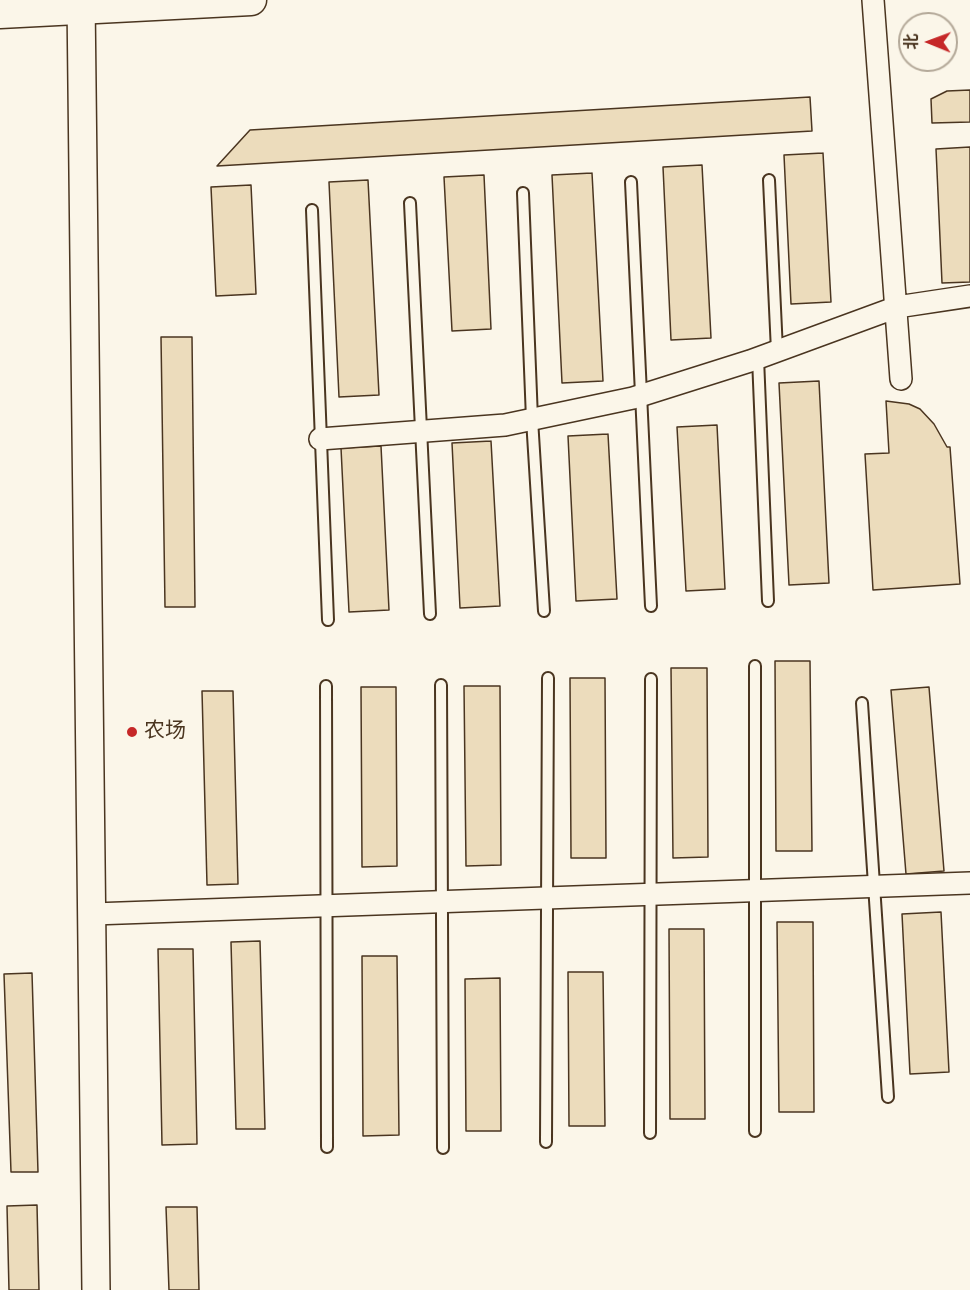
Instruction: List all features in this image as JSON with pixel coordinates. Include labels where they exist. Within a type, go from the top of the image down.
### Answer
[{"type":"main road","points":[[0,14],[81,4],[251,0]]},
{"type":"street","points":[[873,0],[901,378]]},
{"type":"street","points":[[81,4],[96,1290]]},
{"type":"street","points":[[320,439],[506,425],[642,395],[767,354],[897,307],[970,296]]},
{"type":"street","points":[[93,914],[327,908],[970,883]]},
{"type":"lane","points":[[768,601],[769,180]]},
{"type":"lane","points":[[631,182],[651,606]]},
{"type":"lane","points":[[523,193],[532,419],[544,611]]},
{"type":"lane","points":[[410,203],[430,614]]},
{"type":"lane","points":[[312,210],[328,620]]},
{"type":"lane","points":[[755,666],[755,1131]]},
{"type":"lane","points":[[546,1142],[548,678]]},
{"type":"lane","points":[[650,1133],[651,680]]},
{"type":"lane","points":[[441,685],[444,902],[443,1148]]},
{"type":"lane","points":[[326,686],[327,1147]]},
{"type":"lane","points":[[862,703],[876,886],[888,1097]]},
{"type":"building","points":[[970,90],[970,122],[932,123],[931,99],[947,91]]},
{"type":"building","points":[[810,97],[812,131],[217,166],[250,130]]},
{"type":"building","points":[[970,147],[970,282],[942,283],[936,149]]},
{"type":"building","points":[[823,153],[831,302],[791,304],[784,155]]},
{"type":"building","points":[[702,165],[711,338],[671,340],[663,167]]},
{"type":"building","points":[[592,173],[603,381],[562,383],[552,175]]},
{"type":"building","points":[[484,175],[491,329],[452,331],[444,177]]},
{"type":"building","points":[[368,180],[379,395],[339,397],[329,182]]},
{"type":"building","points":[[251,185],[256,294],[216,296],[211,187]]},
{"type":"building","points":[[161,337],[192,337],[195,607],[165,607]]},
{"type":"building","points":[[819,381],[829,583],[789,585],[779,383]]},
{"type":"building","points":[[886,401],[909,404],[920,409],[934,424],[947,447],[950,447],[960,584],[873,590],[865,454],[889,453]]},
{"type":"building","points":[[717,425],[725,589],[686,591],[677,427]]},
{"type":"building","points":[[608,434],[617,599],[576,601],[568,436]]},
{"type":"building","points":[[491,441],[500,606],[460,608],[452,443]]},
{"type":"building","points":[[381,446],[389,610],[349,612],[341,448]]},
{"type":"building","points":[[775,661],[810,661],[812,851],[776,851]]},
{"type":"building","points":[[671,668],[707,668],[708,857],[673,858]]},
{"type":"building","points":[[570,678],[605,678],[606,858],[571,858]]},
{"type":"building","points":[[464,686],[500,686],[501,865],[466,866]]},
{"type":"building","points":[[361,687],[396,687],[397,866],[362,867]]},
{"type":"building","points":[[929,687],[944,871],[906,874],[891,690]]},
{"type":"building","points":[[202,691],[233,691],[238,884],[207,885]]},
{"type":"building","points":[[941,912],[949,1072],[910,1074],[902,914]]},
{"type":"building","points":[[777,922],[813,922],[814,1112],[779,1112]]},
{"type":"building","points":[[669,929],[704,929],[705,1119],[670,1119]]},
{"type":"building","points":[[260,941],[265,1129],[236,1129],[231,942]]},
{"type":"building","points":[[158,949],[193,949],[197,1144],[162,1145]]},
{"type":"building","points":[[362,956],[397,956],[399,1135],[363,1136]]},
{"type":"building","points":[[568,972],[603,972],[605,1126],[569,1126]]},
{"type":"building","points":[[32,973],[38,1172],[11,1172],[4,974]]},
{"type":"building","points":[[500,978],[501,1131],[466,1131],[465,979]]},
{"type":"building","points":[[37,1205],[39,1290],[9,1290],[7,1206]]},
{"type":"building","points":[[166,1207],[197,1207],[199,1290],[169,1290]]},
{"type":"place","name":"农场","points":[[132,732]]}]
